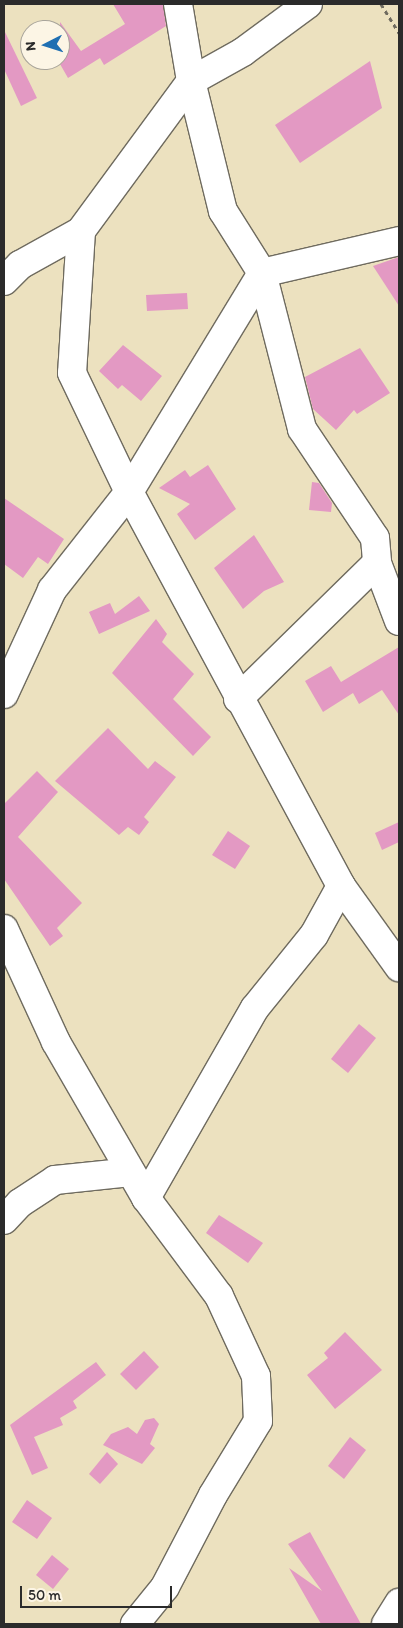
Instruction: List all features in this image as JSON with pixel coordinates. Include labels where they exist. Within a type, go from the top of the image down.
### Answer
[{"type":"street","points":[[178,4],[191,81],[223,211],[262,273],[302,429],[375,538],[378,563],[399,621]]},
{"type":"street","points":[[4,281],[20,265],[81,231],[191,81],[243,52],[308,4]]},
{"type":"street","points":[[81,231],[72,372],[129,492],[238,699],[341,886],[399,967]]},
{"type":"street","points":[[4,694],[52,590],[129,492],[262,273],[399,241]]},
{"type":"street","points":[[238,699],[378,563]]},
{"type":"street","points":[[146,1198],[255,1008],[314,935],[341,886]]},
{"type":"street","points":[[4,929],[56,1042],[146,1198],[218,1296],[256,1376],[258,1422],[213,1495],[165,1587],[135,1624]]},
{"type":"street","points":[[4,1220],[20,1203],[55,1180],[131,1172]]},
{"type":"street","points":[[386,1624],[399,1602]]},
{"type":"path","points":[[382,4],[399,33]]},
{"type":"building","points":[[113,4],[163,4],[166,26],[104,65],[100,58],[68,78],[63,70],[70,70],[70,36],[81,51],[125,24]]},
{"type":"building","points":[[4,30],[20,63],[20,70],[23,70],[37,98],[21,106],[4,69]]},
{"type":"building","points":[[370,61],[382,108],[300,163],[275,125]]},
{"type":"building","points":[[399,257],[399,306],[373,266]]},
{"type":"building","points":[[187,293],[188,309],[147,311],[146,295]]},
{"type":"building","points":[[123,345],[162,376],[141,401],[122,385],[118,389],[99,371]]},
{"type":"building","points":[[360,348],[390,393],[357,414],[354,410],[336,430],[313,409],[305,377]]},
{"type":"building","points":[[208,465],[236,509],[195,540],[177,514],[190,504],[159,488],[185,470],[190,477]]},
{"type":"building","points":[[312,482],[319,483],[332,503],[331,512],[309,510]]},
{"type":"building","points":[[4,498],[64,539],[48,564],[38,557],[23,578],[4,564]]},
{"type":"building","points":[[254,535],[284,582],[264,591],[243,609],[214,568]]},
{"type":"building","points":[[139,596],[150,611],[99,634],[89,612],[110,603],[115,614]]},
{"type":"building","points":[[156,619],[167,634],[162,642],[194,674],[173,699],[211,737],[193,756],[112,673]]},
{"type":"building","points":[[399,647],[399,715],[382,690],[359,704],[353,693],[323,712],[305,681],[331,666],[341,682]]},
{"type":"building","points":[[108,728],[148,769],[155,761],[176,777],[144,817],[149,822],[139,835],[128,827],[119,835],[55,781]]},
{"type":"building","points":[[37,771],[58,792],[18,837],[82,903],[57,928],[63,936],[50,946],[4,879],[4,804]]},
{"type":"building","points":[[399,822],[399,842],[382,850],[375,833]]},
{"type":"building","points":[[228,831],[250,846],[235,869],[212,855]]},
{"type":"building","points":[[359,1024],[376,1038],[348,1073],[331,1059]]},
{"type":"building","points":[[219,1215],[263,1243],[248,1263],[206,1233]]},
{"type":"building","points":[[345,1332],[382,1370],[335,1409],[307,1375],[328,1358],[324,1353]]},
{"type":"building","points":[[144,1351],[159,1367],[136,1390],[120,1374]]},
{"type":"building","points":[[96,1362],[106,1375],[73,1401],[77,1408],[60,1418],[63,1425],[34,1437],[48,1468],[32,1475],[10,1425]]},
{"type":"building","points":[[154,1418],[159,1424],[150,1444],[155,1448],[142,1464],[103,1445],[111,1434],[128,1427],[137,1434],[145,1420]]},
{"type":"building","points":[[350,1437],[366,1450],[344,1479],[328,1466]]},
{"type":"building","points":[[107,1452],[118,1464],[100,1484],[89,1474]]},
{"type":"building","points":[[27,1500],[52,1518],[37,1539],[12,1522]]},
{"type":"building","points":[[310,1532],[361,1624],[321,1624],[289,1568],[322,1591],[288,1544]]},
{"type":"building","points":[[52,1555],[69,1569],[53,1589],[36,1575]]}]
